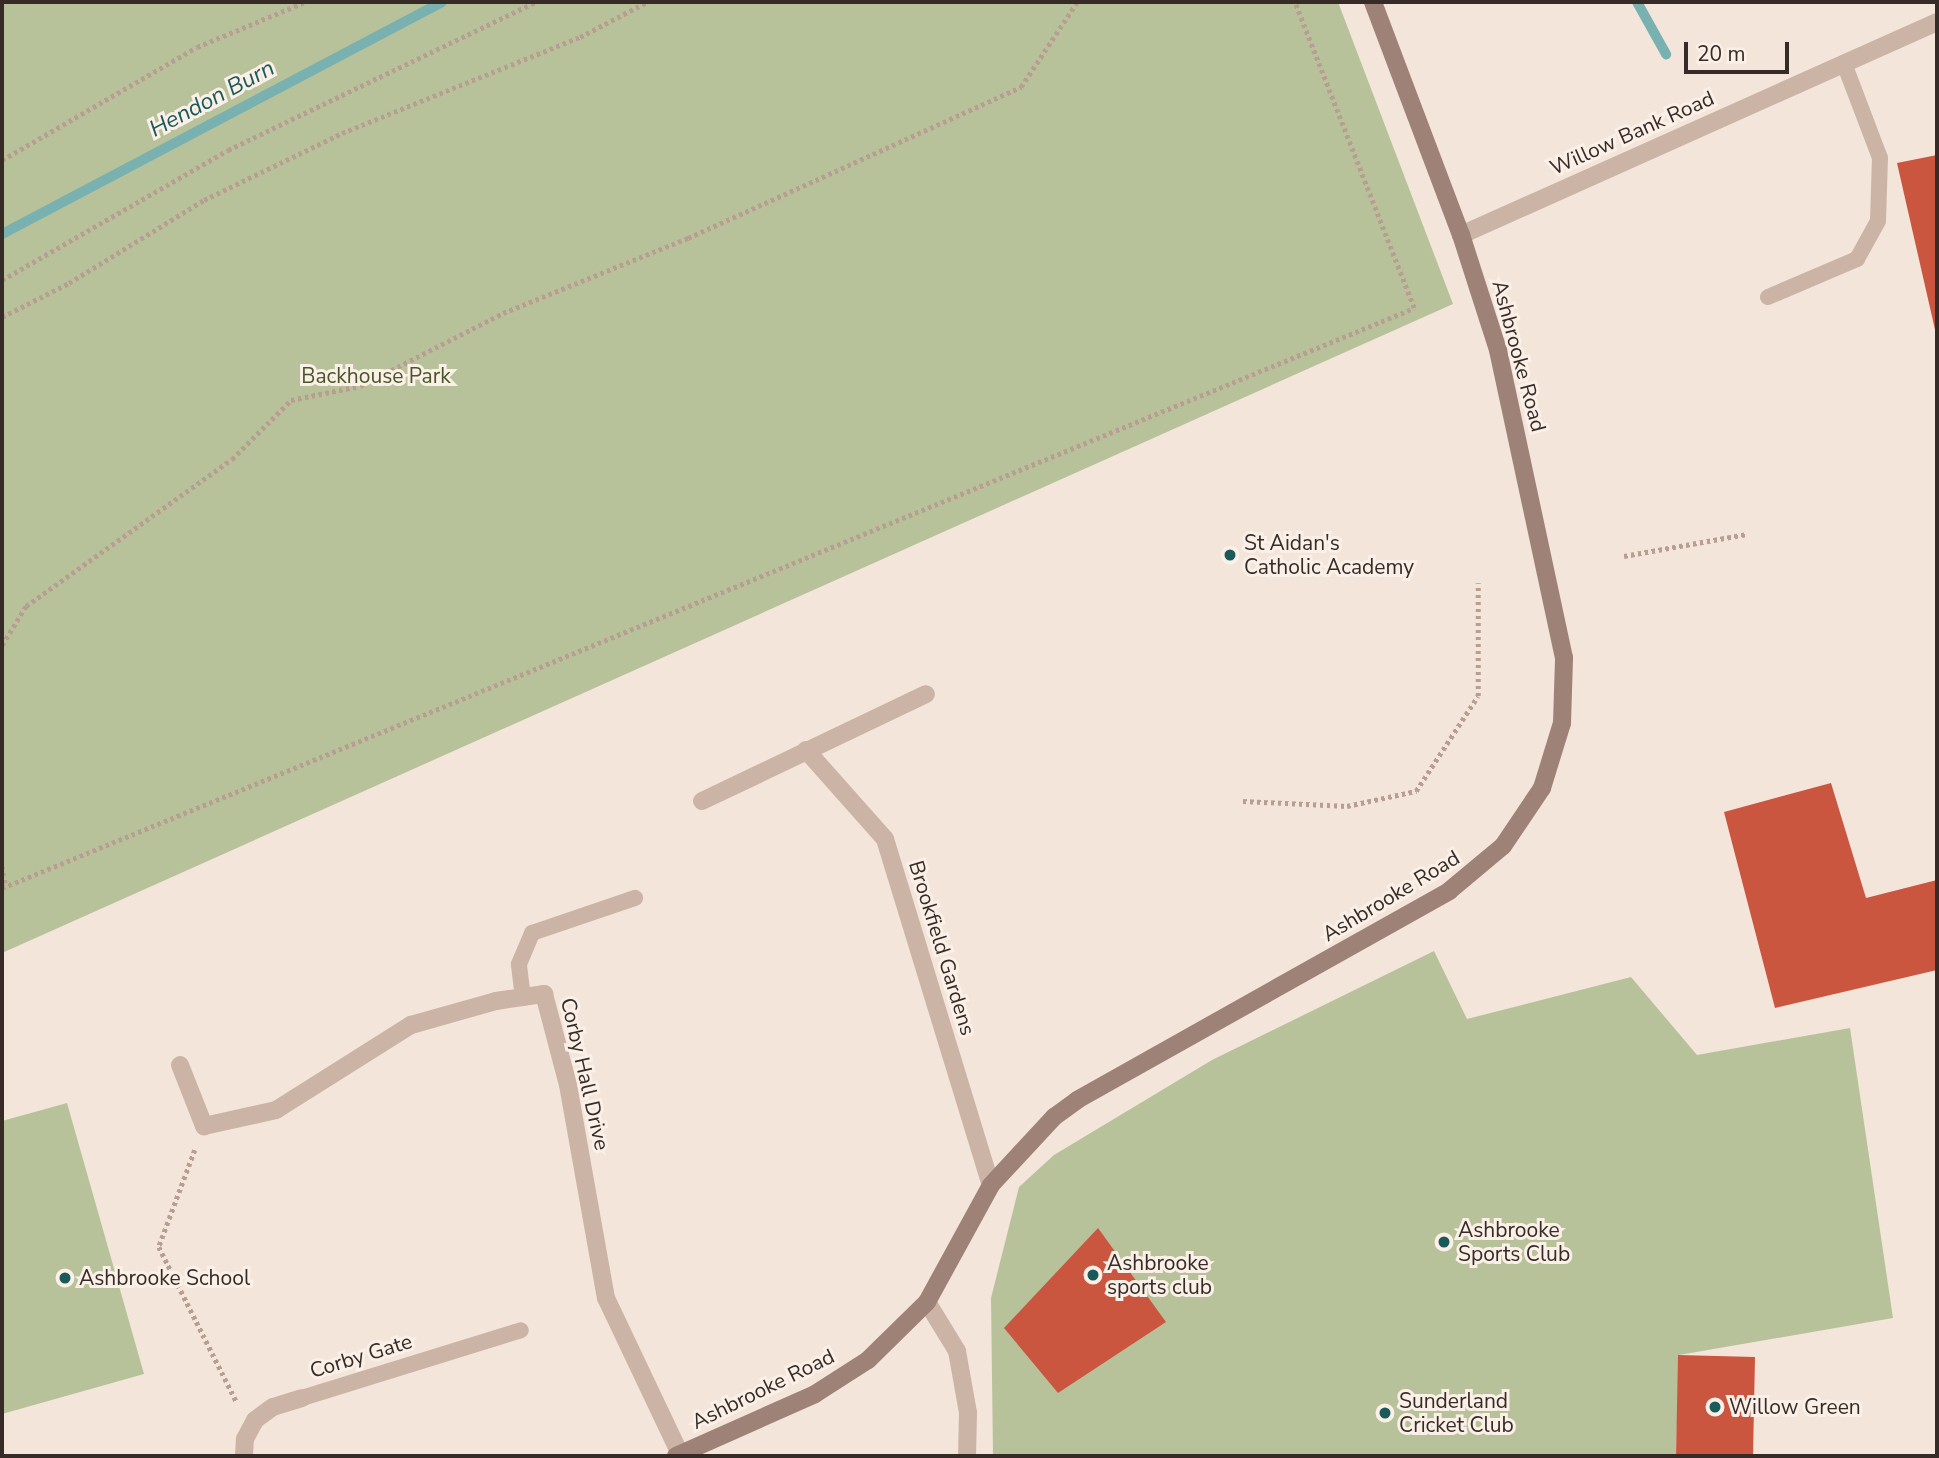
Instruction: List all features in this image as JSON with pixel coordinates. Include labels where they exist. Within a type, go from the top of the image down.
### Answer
[{"type":"street","name":"Ashbrooke Road","points":[[679,1456],[842,1378],[899,1332],[927,1301],[990,1185],[1033,1136],[1077,1100],[1248,1006],[1478,870],[1503,846],[1542,788],[1562,723],[1564,658],[1498,350],[1461,235],[1373,2]]},
{"type":"street","name":"Willow Bank Road","points":[[1461,235],[1937,22]]},
{"type":"street","points":[[702,801],[926,695]]},
{"type":"street","name":"Brookfield Gardens","points":[[806,750],[885,839],[990,1185]]},
{"type":"street","name":"Corby Hall Drive","points":[[523,998],[544,994],[568,1085],[606,1298],[679,1456]]},
{"type":"street","points":[[180,1065],[204,1126],[276,1110],[411,1025],[523,998]]},
{"type":"street","points":[[927,1301],[957,1351],[968,1413],[967,1456]]},
{"type":"street","name":"Corby Gate","points":[[249,1428],[273,1407],[302,1398]]},
{"type":"street","points":[[244,1456],[249,1428]]},
{"type":"lane","points":[[1768,297],[1857,259],[1878,221],[1880,158],[1844,63]]},
{"type":"lane","points":[[523,998],[519,964],[532,933],[635,898]]},
{"type":"lane","name":"Corby Gate","points":[[302,1398],[521,1330]]},
{"type":"path","points":[[2,160],[197,47],[305,2]]},
{"type":"path","points":[[2,280],[228,150],[536,2]]},
{"type":"path","points":[[2,317],[242,182],[342,133],[580,37],[647,2]]},
{"type":"path","points":[[2,645],[26,606],[232,459],[291,400],[360,386],[503,313],[688,238],[1021,86],[1077,2]]},
{"type":"path","points":[[2,866],[4,887],[1414,308],[1296,2]]},
{"type":"path","points":[[1624,556],[1747,534]]},
{"type":"path","points":[[1243,802],[1347,806],[1416,791],[1478,696],[1478,583]]},
{"type":"path","points":[[204,1126],[159,1247],[249,1428]]},
{"type":"green space","name":"Backhouse Park","points":[[2,2],[1338,2],[1453,304],[2,953]]},
{"type":"green space","name":"Ashbrooke Sports Club","points":[[1434,951],[1467,1019],[1631,977],[1697,1055],[1850,1028],[1893,1318],[1679,1355],[1676,1456],[993,1456],[991,1298],[1019,1187],[1054,1155],[1212,1060]]},
{"type":"green space","name":"Ashbrooke School","points":[[67,1103],[144,1374],[2,1414],[2,1121]]},
{"type":"building","points":[[1937,155],[1937,334],[1936,334],[1897,163]]},
{"type":"building","points":[[1831,783],[1866,898],[1937,880],[1937,970],[1775,1008],[1724,812]]},
{"type":"building","name":"Ashbrooke sports club","points":[[1098,1228],[1166,1322],[1058,1393],[1004,1328]]},
{"type":"building","name":"Willow Green","points":[[1678,1355],[1755,1357],[1753,1456],[1676,1456]]},
{"type":"waterway","name":"Hendon Burn","points":[[2,234],[442,2]]},
{"type":"waterway","points":[[1637,2],[1666,54]]},
{"type":"place","name":"St Aidan's Catholic Academy","points":[[1230,555]]},
{"type":"place","name":"Ashbrooke Sports Club","points":[[1444,1242]]},
{"type":"place","name":"Ashbrooke sports club","points":[[1093,1275]]},
{"type":"place","name":"Ashbrooke School","points":[[65,1278]]},
{"type":"place","name":"Willow Green","points":[[1715,1407]]},
{"type":"place","name":"Sunderland Cricket Club","points":[[1385,1413]]}]
